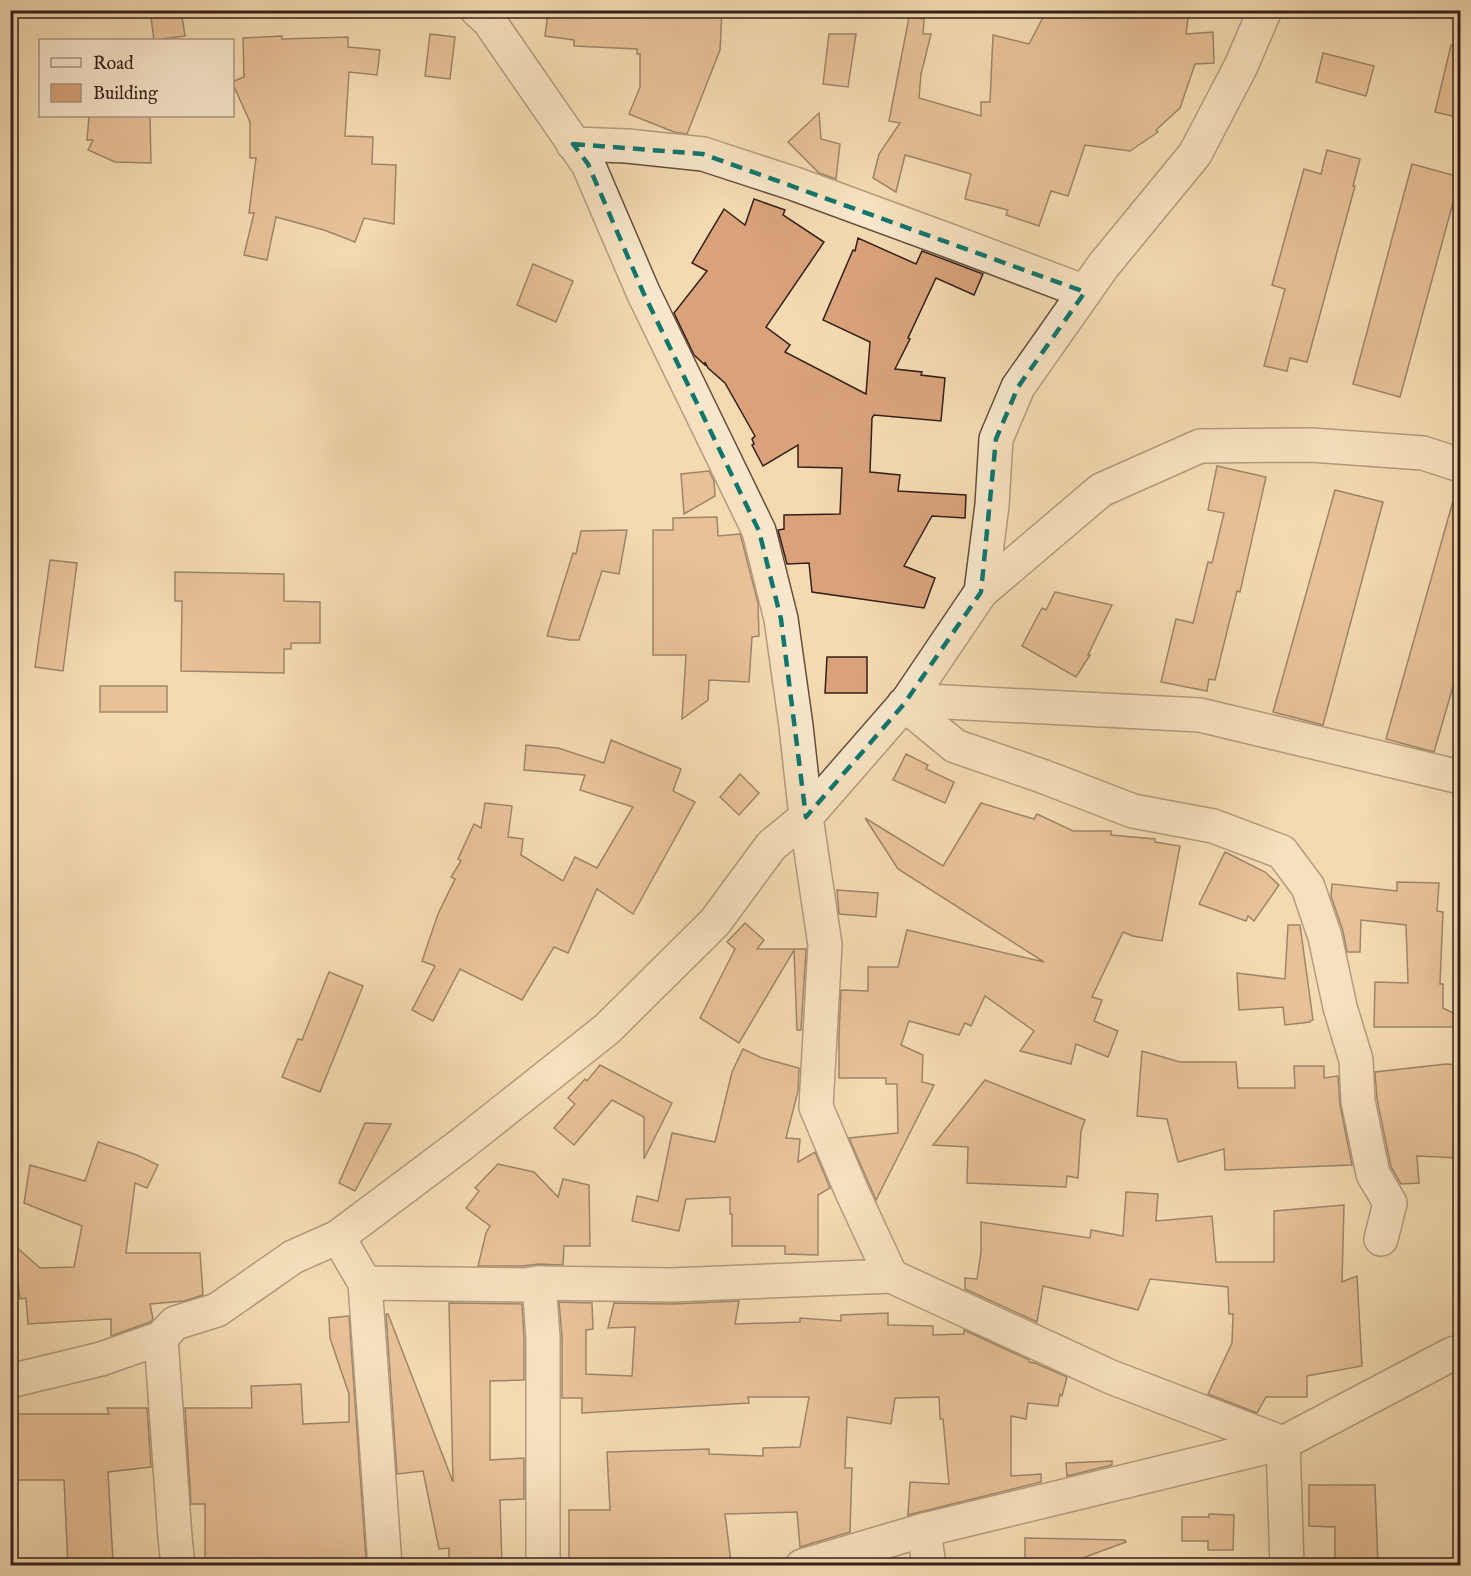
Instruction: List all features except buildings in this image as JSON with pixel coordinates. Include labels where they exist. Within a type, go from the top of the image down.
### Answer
[{"type":"street","points":[[477,10],[489,21],[588,164],[648,302],[759,531],[781,619],[825,945],[816,1107],[891,1276]]},
{"type":"street","points":[[981,592],[992,505],[996,439],[1018,387],[1103,266],[1195,154],[1241,66],[1265,10]]},
{"type":"street","points":[[573,144],[627,146],[703,154],[795,184],[1085,292]]},
{"type":"street","points":[[10,1381],[101,1359],[161,1338],[174,1323],[217,1310],[294,1257],[338,1237],[462,1144],[607,1029],[715,922],[771,846],[806,816],[906,702],[981,592],[1101,490],[1200,446],[1311,445],[1423,453],[1461,465]]},
{"type":"street","points":[[906,702],[1200,715],[1461,777]]},
{"type":"street","points":[[906,702],[955,746],[1042,776],[1133,812],[1213,826],[1282,852],[1308,887],[1325,937],[1341,1008],[1356,1060],[1358,1101],[1373,1174],[1390,1203],[1381,1239]]},
{"type":"street","points":[[338,1237],[365,1283],[385,1566]]},
{"type":"street","points":[[365,1283],[672,1285],[891,1276],[1111,1377],[1283,1443]]},
{"type":"street","points":[[538,1283],[543,1337],[543,1566]]},
{"type":"street","points":[[161,1338],[174,1537],[178,1566]]},
{"type":"street","points":[[802,1566],[924,1530],[1283,1443],[1452,1354],[1461,1352]]},
{"type":"street","points":[[1283,1443],[1287,1566]]},
{"type":"street","points":[[924,1530],[929,1566]]},
{"type":"highlighted area","points":[[573,144],[703,154],[1085,292],[1018,387],[996,439],[981,592],[904,704],[806,817],[781,619],[759,531],[643,292],[588,164]]}]
